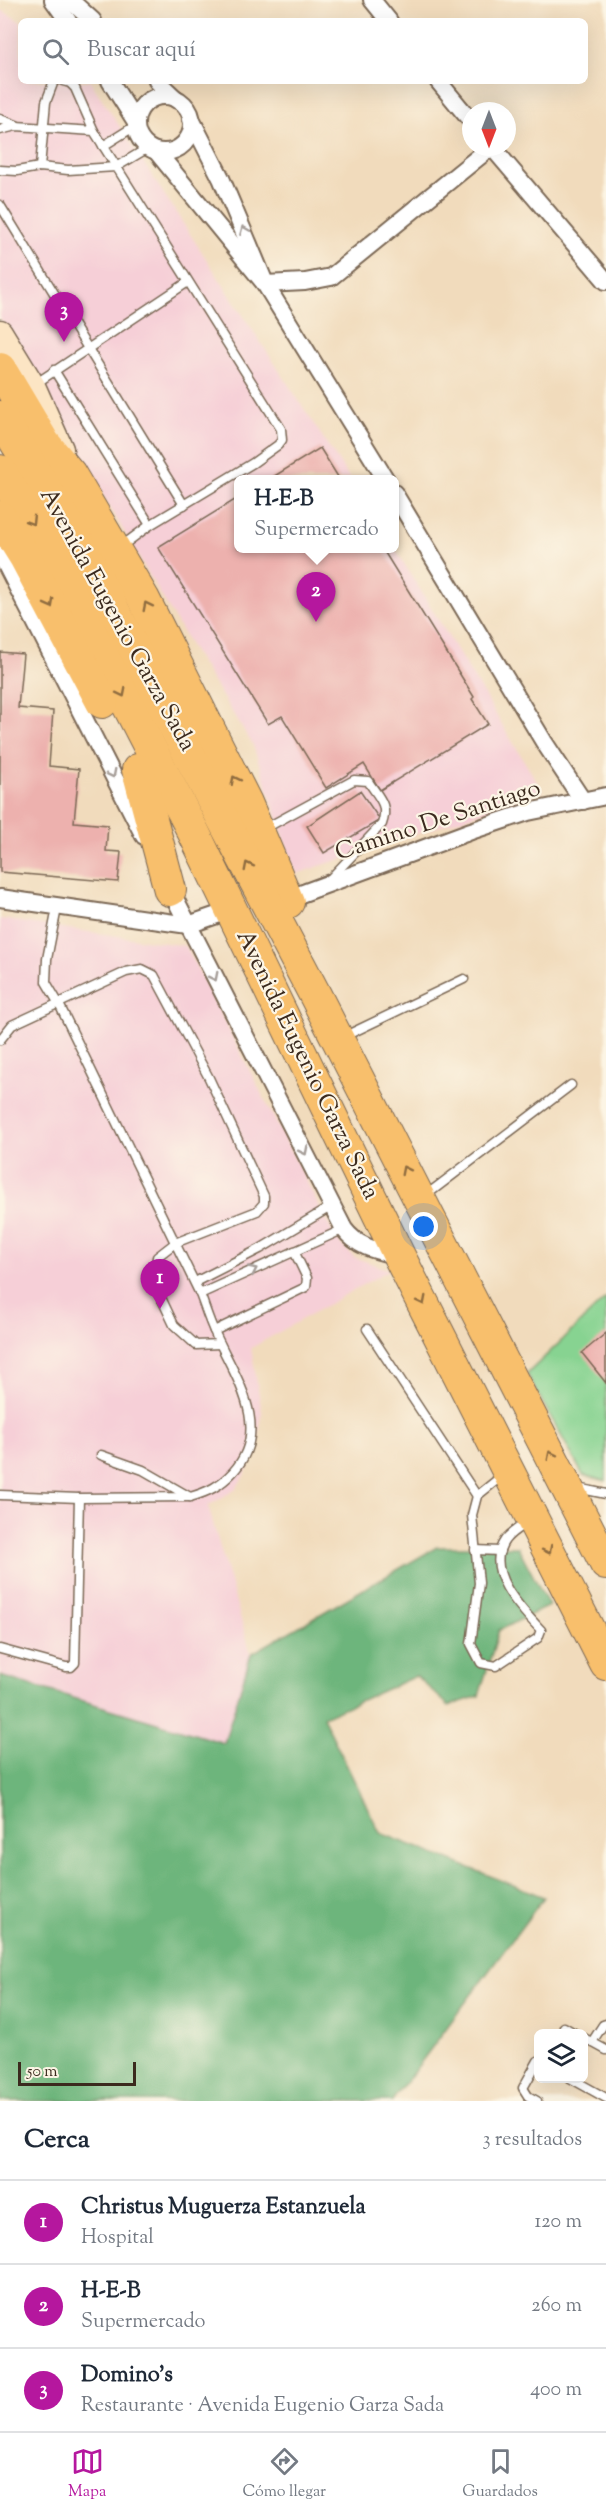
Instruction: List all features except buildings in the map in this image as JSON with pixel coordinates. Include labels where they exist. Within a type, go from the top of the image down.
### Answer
[{"type":"highway","points":[[0,369],[44,443],[70,474],[117,550],[195,701],[246,803],[287,899],[314,969],[313,991]]},
{"type":"highway","name":"Avenida Eugenio Garza Sada","points":[[0,417],[71,529],[338,1039],[606,1564]]},
{"type":"highway","name":"Avenida Eugenio Garza Sada","points":[[0,471],[51,555],[194,833],[399,1256],[606,1664]]},
{"type":"highway","points":[[0,517],[25,557],[189,870],[217,915],[264,976]]},
{"type":"highway","points":[[138,770],[170,890]]},
{"type":"street","points":[[53,0],[66,18]]},
{"type":"street","points":[[69,0],[90,18]]},
{"type":"street","points":[[372,0],[387,18]]},
{"type":"street","points":[[112,84],[136,124],[139,137],[265,284],[383,475]]},
{"type":"street","points":[[160,84],[184,105],[221,178],[265,284]]},
{"type":"street","points":[[440,84],[462,110]]},
{"type":"street","points":[[136,124],[142,107],[155,98],[171,97],[178,100]]},
{"type":"street","points":[[152,150],[172,151],[186,142],[190,135],[191,119]]},
{"type":"street","points":[[265,284],[305,282],[331,277],[481,156]]},
{"type":"street","points":[[500,156],[606,281]]},
{"type":"street","points":[[0,332],[33,386],[57,437],[70,474]]},
{"type":"street","points":[[399,501],[538,732],[583,801]]},
{"type":"street","points":[[2,565],[344,1229],[349,1236],[367,1248],[399,1256]]},
{"type":"street","name":"Camino De Santiago","points":[[287,899],[528,812],[606,796]]},
{"type":"street","points":[[0,898],[188,925],[217,915]]},
{"type":"lane","points":[[40,167],[42,126],[46,102],[53,84]]},
{"type":"lane","points":[[71,84],[103,146],[283,435],[278,445],[253,463],[150,525],[117,550]]},
{"type":"lane","points":[[0,119],[16,126]]},
{"type":"lane","points":[[103,146],[136,124]]},
{"type":"lane","points":[[0,130],[16,126],[42,126],[94,131]]},
{"type":"lane","points":[[0,170],[17,171],[40,167],[68,170],[116,166],[152,150]]},
{"type":"lane","points":[[0,205],[184,505]]},
{"type":"lane","points":[[33,386],[188,282]]},
{"type":"lane","points":[[54,370],[150,525]]},
{"type":"lane","points":[[258,832],[354,780],[368,781],[384,806],[386,813],[382,824],[324,885]]},
{"type":"lane","points":[[0,1496],[190,1497],[204,1493],[222,1484],[240,1464],[249,1446],[252,1423],[247,1400],[213,1331],[195,1282],[46,982],[47,959],[57,908]]},
{"type":"lane","points":[[0,1040],[12,1025],[126,972],[149,970],[169,1000],[209,1078],[264,1196],[264,1203],[257,1211],[175,1243],[157,1257],[155,1285],[174,1325],[196,1345],[220,1344]]},
{"type":"lane","points":[[338,1039],[464,979]]},
{"type":"lane","points":[[420,1199],[571,1085]]},
{"type":"lane","points":[[195,1282],[260,1249],[332,1206]]},
{"type":"lane","points":[[200,1294],[344,1229]]},
{"type":"lane","points":[[213,1331],[306,1287],[307,1278],[294,1251]]},
{"type":"lane","points":[[367,1329],[477,1496]]},
{"type":"lane","points":[[101,1455],[143,1470],[190,1497]]},
{"type":"lane","points":[[508,1470],[477,1496],[472,1515],[479,1583],[471,1644],[481,1664],[496,1666],[538,1638],[541,1630],[507,1591],[499,1564],[500,1551],[506,1539],[532,1519]]},
{"type":"lane","points":[[566,1485],[606,1494]]},
{"type":"lane","points":[[0,1649],[66,1667],[71,1667],[75,1663],[79,1498]]},
{"type":"lane","points":[[475,1550],[500,1551]]},
{"type":"lane","points":[[606,2024],[588,2040],[606,2050]]},
{"type":"lane","points":[[534,2069],[524,2088],[528,2096],[537,2101]]},
{"type":"lane","points":[[578,2083],[606,2098]]},
{"type":"shaded area","points":[[0,9],[18,20],[18,84],[92,84],[347,475],[234,475],[234,553],[398,553],[543,792],[296,874],[253,745],[194,652],[0,318]]},
{"type":"shaded area","points":[[0,919],[186,946],[336,1239],[354,1257],[389,1270],[251,1348],[262,1413],[256,1454],[236,1489],[208,1506],[251,1654],[224,1743],[0,1676]]},
{"type":"green space","points":[[606,1298],[606,1481],[583,1475],[527,1374]]},
{"type":"green space","points":[[437,1547],[518,1547],[549,1606],[499,1630],[479,1696],[449,1706],[416,1676],[323,1717],[380,1833],[544,1897],[392,2101],[0,2101],[0,1676],[224,1743],[251,1654]]},
{"type":"place","name":"Domino's","points":[[64,342]]},
{"type":"place","name":"H-E-B","points":[[316,622]]},
{"type":"place","name":"Christus Muguerza Estanzuela","points":[[160,1309]]}]
